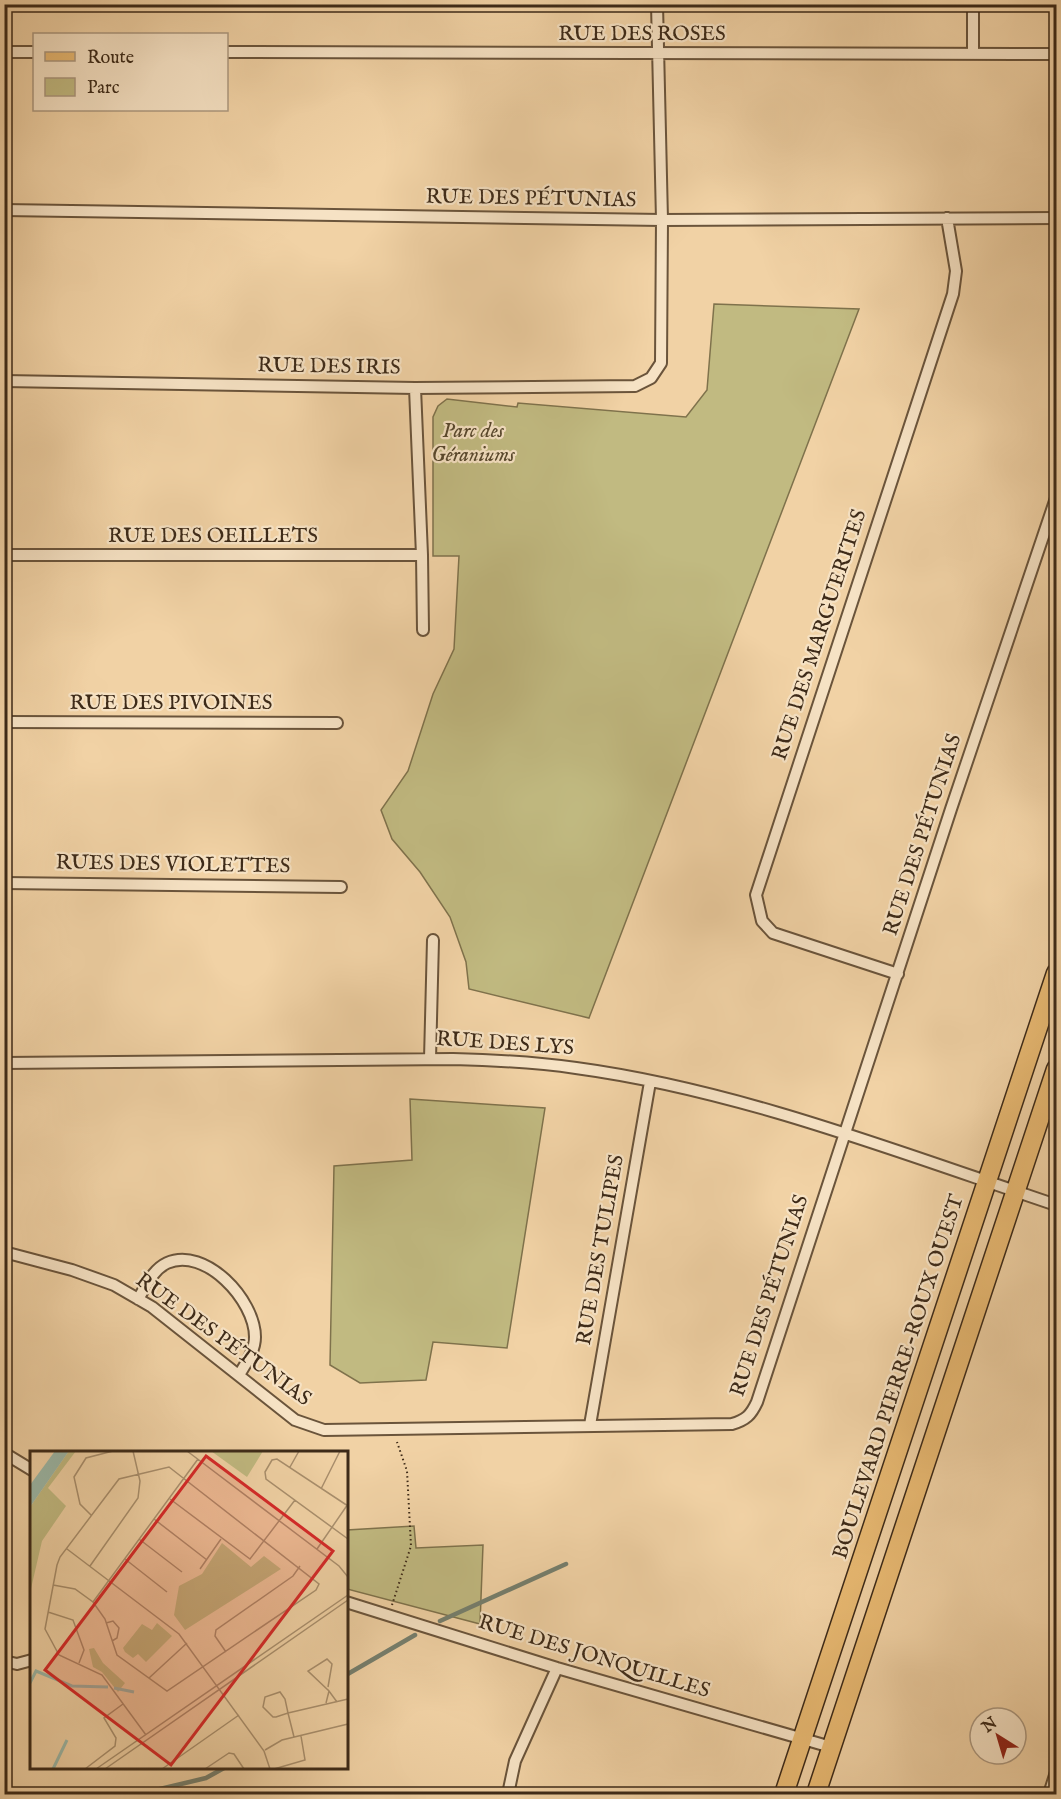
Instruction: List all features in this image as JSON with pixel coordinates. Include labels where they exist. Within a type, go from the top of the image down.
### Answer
[{"type":"main road","name":"BOULEVARD PIERRE-ROUX OUEST","points":[[784,1794],[1056,973]]},
{"type":"main road","points":[[816,1794],[1056,1069]]},
{"type":"street","points":[[657,4],[662,220]]},
{"type":"street","points":[[973,4],[973,52]]},
{"type":"street","points":[[4,52],[33,52]]},
{"type":"street","name":"RUE DES ROSES","points":[[228,52],[658,54],[973,52],[1056,54]]},
{"type":"street","name":"RUE DES PÉTUNIAS","points":[[4,210],[662,220],[1056,218]]},
{"type":"street","name":"RUE DES MARGUERITES","points":[[898,974],[773,933],[762,921],[756,895],[953,294],[956,271],[947,218]]},
{"type":"street","name":"RUE DES IRIS","points":[[4,381],[415,388],[635,386],[651,378],[661,363],[662,220]]},
{"type":"street","points":[[415,388],[423,630]]},
{"type":"street","name":"RUE DES PÉTUNIAS","points":[[4,1252],[72,1270],[114,1285],[152,1307],[295,1420],[324,1430],[732,1424],[743,1421],[752,1414],[757,1402],[951,809],[1056,498]]},
{"type":"street","name":"RUE DES OEILLETS","points":[[4,555],[422,555]]},
{"type":"street","name":"RUE DES PIVOINES","points":[[4,722],[337,723]]},
{"type":"street","name":"RUES DES VIOLETTES","points":[[4,883],[341,887]]},
{"type":"street","points":[[430,1059],[433,940]]},
{"type":"street","name":"RUE DES LYS","points":[[4,1063],[430,1059],[518,1061],[577,1068],[719,1097],[844,1133],[1056,1205]]},
{"type":"street","name":"RUE DES TULIPES","points":[[590,1425],[650,1082]]},
{"type":"street","points":[[138,1299],[154,1273],[167,1263],[182,1260],[206,1265],[224,1278],[240,1295],[252,1316],[255,1337],[252,1353],[240,1375]]},
{"type":"street","points":[[4,1453],[30,1469]]},
{"type":"street","name":"RUE DES JONQUILLES","points":[[348,1603],[557,1668],[831,1747]]},
{"type":"street","points":[[4,1661],[17,1664],[30,1661]]},
{"type":"street","points":[[508,1794],[515,1761],[557,1668]]},
{"type":"street","points":[[1049,1794],[1056,1772]]},
{"type":"path","points":[[387,1616],[410,1556],[411,1546],[407,1471],[392,1429]]},
{"type":"green space","name":"Parc des Géraniums","points":[[714,304],[859,309],[589,1018],[469,989],[466,962],[450,917],[420,872],[392,839],[381,810],[408,771],[433,694],[454,649],[459,556],[433,556],[433,417],[438,406],[447,399],[517,407],[518,403],[686,417],[707,390]]},
{"type":"green space","points":[[410,1099],[545,1108],[507,1348],[433,1342],[426,1380],[360,1383],[330,1365],[334,1166],[412,1160]]},
{"type":"green space","points":[[414,1526],[416,1548],[483,1545],[480,1624],[348,1589],[348,1530]]},
{"type":"waterway","points":[[440,1621],[566,1564]]},
{"type":"waterway","points":[[348,1674],[415,1635]]},
{"type":"waterway","points":[[139,1794],[206,1778],[222,1769]]}]
